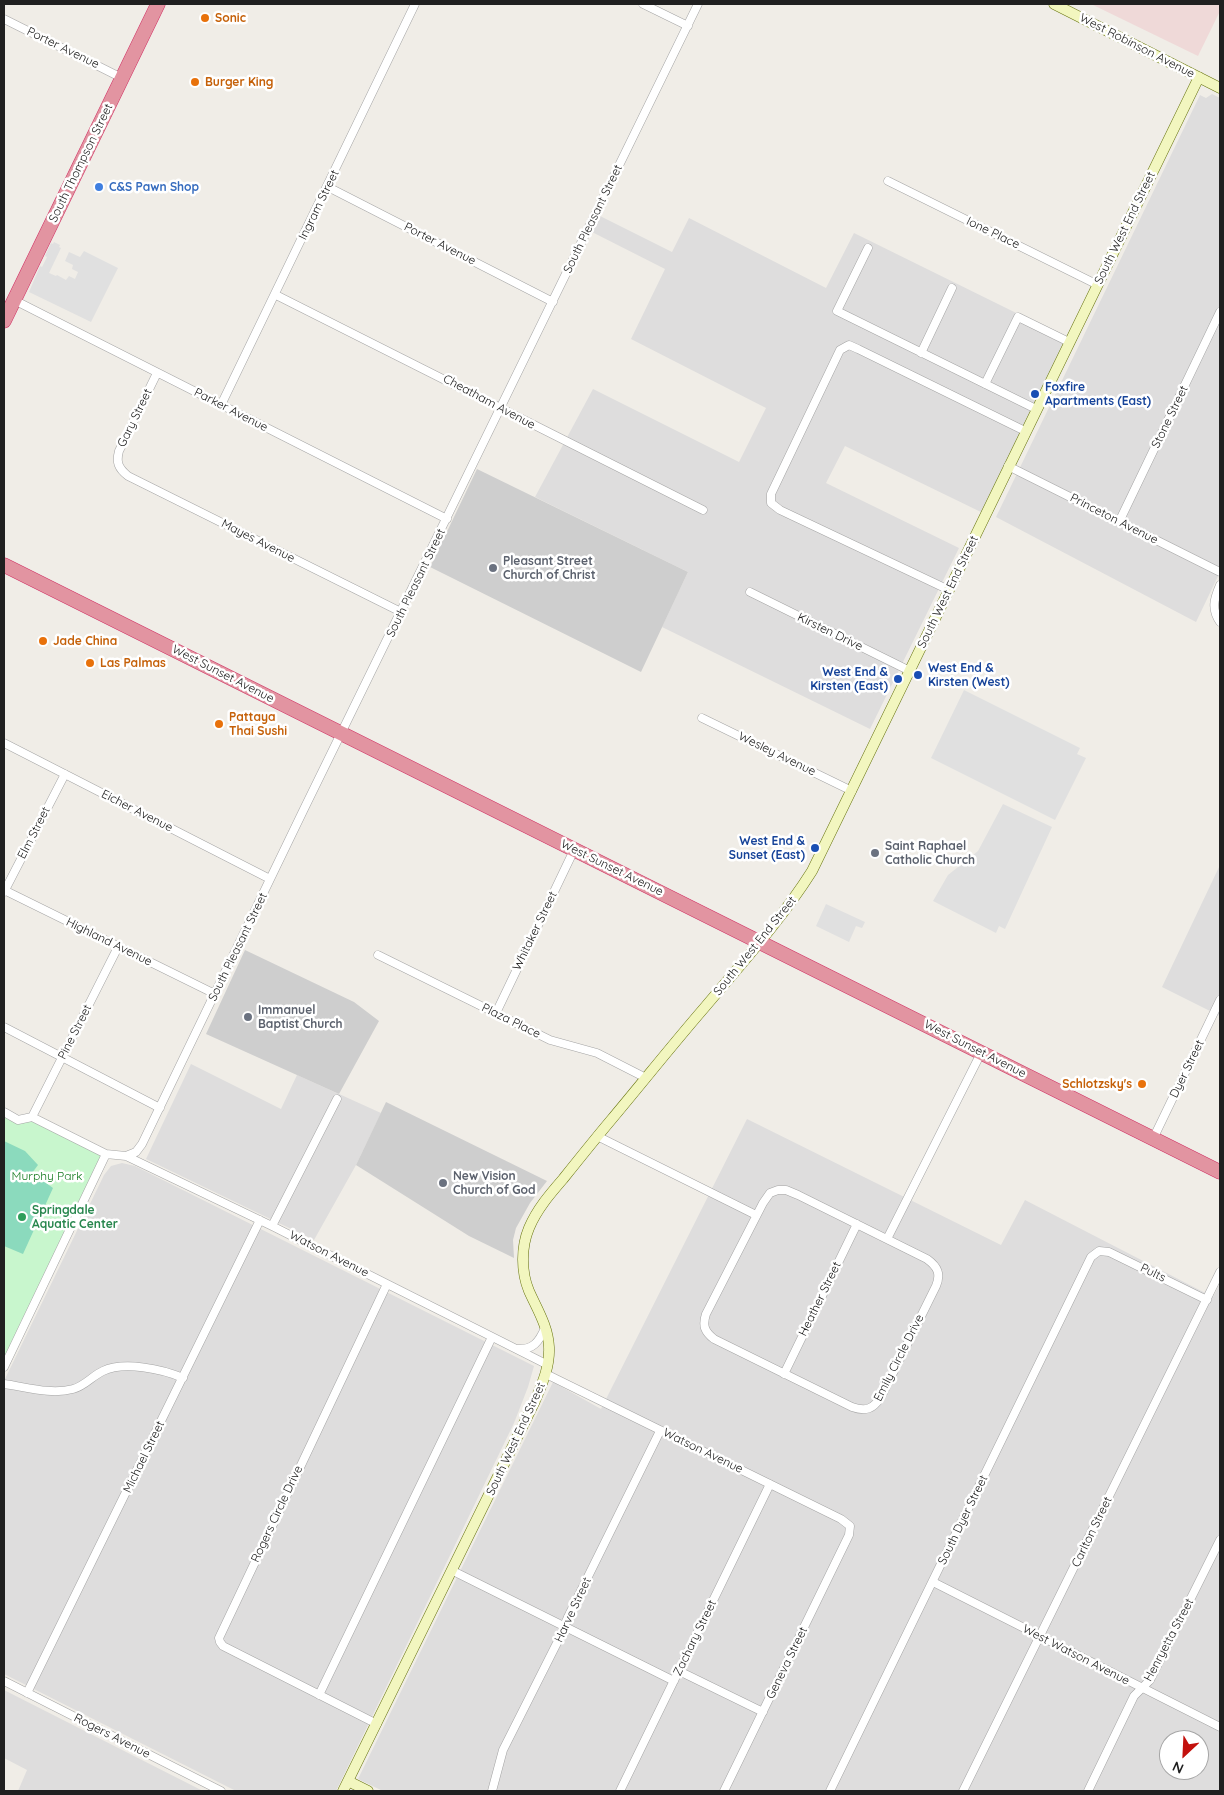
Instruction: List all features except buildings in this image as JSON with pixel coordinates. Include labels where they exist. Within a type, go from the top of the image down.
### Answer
[{"type":"highway","name":"South Thompson Street","points":[[4,321],[158,4]]},
{"type":"highway","name":"West Sunset Avenue","points":[[4,565],[1220,1172]]},
{"type":"street","name":"Ingram Street","points":[[222,405],[415,4]]},
{"type":"street","points":[[644,4],[688,26]]},
{"type":"street","name":"South Pleasant Street","points":[[126,1156],[136,1152],[142,1144],[160,1108],[698,4]]},
{"type":"street","name":"West Robinson Avenue","points":[[1054,4],[1220,88]]},
{"type":"street","name":"Porter Avenue","points":[[4,19],[122,78]]},
{"type":"street","name":"South West End Street","points":[[344,1791],[453,1571],[530,1410],[547,1370],[549,1348],[545,1328],[528,1288],[523,1264],[524,1243],[533,1219],[541,1206],[598,1136],[760,942],[788,907],[812,871],[1199,77]]},
{"type":"street","name":"Ione Place","points":[[888,181],[1098,285]]},
{"type":"street","name":"Porter Avenue","points":[[328,187],[553,302]]},
{"type":"street","points":[[868,248],[837,311],[1036,409]]},
{"type":"street","points":[[921,353],[952,288]]},
{"type":"street","name":"Cheatham Avenue","points":[[276,295],[702,510]]},
{"type":"street","name":"Parker Avenue","points":[[14,300],[447,520]]},
{"type":"street","name":"Stone Street","points":[[1119,522],[1220,312]]},
{"type":"street","points":[[985,384],[1018,318],[1069,342]]},
{"type":"street","points":[[949,590],[780,510],[771,503],[771,494],[840,350],[849,345],[1025,431]]},
{"type":"street","name":"Gary Street","points":[[118,465],[119,451],[157,373]]},
{"type":"street","name":"Mayes Avenue","points":[[118,465],[128,476],[401,612]]},
{"type":"street","name":"Princeton Avenue","points":[[1008,466],[1220,572]]},
{"type":"street","points":[[1220,585],[1214,604],[1214,613],[1220,622]]},
{"type":"street","name":"Kirsten Drive","points":[[750,592],[910,671]]},
{"type":"street","name":"Wesley Avenue","points":[[702,718],[852,791]]},
{"type":"street","name":"Eicher Avenue","points":[[4,743],[270,879]]},
{"type":"street","name":"Elm Street","points":[[4,891],[65,774]]},
{"type":"street","name":"Whitaker Street","points":[[496,1013],[574,850]]},
{"type":"street","name":"Highland Avenue","points":[[4,891],[215,994]]},
{"type":"street","name":"Pine Street","points":[[32,1118],[118,947]]},
{"type":"street","name":"Plaza Place","points":[[378,955],[550,1040],[597,1054],[646,1078]]},
{"type":"street","name":"Dyer Street","points":[[1153,1138],[1220,1000]]},
{"type":"street","points":[[4,1027],[160,1108]]},
{"type":"street","points":[[887,1239],[981,1053]]},
{"type":"street","points":[[272,1226],[336,1099]]},
{"type":"street","points":[[4,1112],[18,1120],[32,1118],[106,1154],[4,1367]]},
{"type":"street","points":[[598,1136],[756,1215]]},
{"type":"street","name":"Watson Avenue","points":[[106,1154],[126,1156],[260,1220],[492,1337],[515,1349],[547,1370],[660,1431],[841,1518],[850,1526],[849,1535]]},
{"type":"street","name":"Emily Circle Drive","points":[[786,1190],[857,1224],[934,1264],[938,1270],[939,1278],[881,1397],[876,1405],[870,1409],[861,1410],[714,1339],[704,1327],[706,1314],[756,1215],[770,1193],[786,1190]]},
{"type":"street","name":"Michael Street","points":[[27,1693],[260,1220]]},
{"type":"street","name":"Heather Street","points":[[784,1374],[857,1224]]},
{"type":"street","name":"Pults","points":[[1098,1251],[1109,1252],[1207,1300]]},
{"type":"street","name":"South Dyer Street","points":[[830,1791],[1090,1258],[1098,1251]]},
{"type":"street","name":"Carlton Street","points":[[963,1791],[1220,1272]]},
{"type":"street","name":"Rogers Circle Drive","points":[[377,1724],[224,1646],[219,1638],[387,1284]]},
{"type":"street","points":[[515,1349],[524,1350],[532,1348],[539,1341],[545,1328]]},
{"type":"street","points":[[319,1695],[492,1337]]},
{"type":"street","points":[[4,1384],[50,1392],[72,1390],[88,1382],[102,1371],[130,1366],[173,1374],[182,1378]]},
{"type":"street","name":"Harve Street","points":[[492,1791],[503,1750],[660,1431]]},
{"type":"street","name":"Zachary Street","points":[[620,1791],[770,1484]]},
{"type":"street","name":"Geneva Street","points":[[724,1791],[849,1535]]},
{"type":"street","name":"Henryetta Street","points":[[1088,1791],[1134,1696],[1150,1680],[1220,1540]]},
{"type":"street","points":[[453,1571],[674,1681]]},
{"type":"street","name":"West Watson Avenue","points":[[933,1582],[1220,1727]]},
{"type":"street","points":[[679,1671],[763,1712]]},
{"type":"street","name":"Rogers Avenue","points":[[4,1681],[221,1791]]},
{"type":"street","points":[[348,1781],[368,1791]]},
{"type":"shaded area","points":[[1091,4],[1220,4],[1220,11],[1198,56]]},
{"type":"shaded area","points":[[1212,94],[1220,98],[1220,572],[1196,622],[996,517],[1200,95],[1206,98]]},
{"type":"shaded area","points":[[596,214],[672,252],[689,218],[826,288],[854,233],[1071,340],[985,514],[845,446],[826,483],[959,548],[870,729],[662,627],[688,572],[535,497],[593,389],[739,462],[766,408],[631,339],[665,269],[588,230]]},
{"type":"shaded area","points":[[54,242],[60,245],[59,247],[61,248],[49,273],[56,276],[66,280],[69,276],[75,279],[78,272],[72,269],[73,265],[65,261],[69,252],[80,257],[84,251],[118,268],[91,322],[29,292],[40,266],[42,267],[47,257],[45,256],[51,243],[53,244]]},
{"type":"shaded area","points":[[477,469],[688,572],[641,672],[430,567]]},
{"type":"shaded area","points":[[964,690],[1080,748],[1077,754],[1086,758],[1055,820],[931,758]]},
{"type":"shaded area","points":[[1003,804],[1052,827],[1005,929],[999,926],[996,933],[933,901],[948,875],[978,851]]},
{"type":"shaded area","points":[[1220,865],[1220,1016],[1162,987]]},
{"type":"shaded area","points":[[826,904],[865,922],[862,928],[856,926],[849,942],[816,926]]},
{"type":"shaded area","points":[[245,950],[354,1002],[379,1021],[339,1094],[206,1034]]},
{"type":"shaded area","points":[[191,1064],[281,1109],[297,1075],[381,1113],[356,1165],[314,1240],[146,1159]]},
{"type":"shaded area","points":[[386,1102],[547,1181],[530,1203],[516,1228],[513,1240],[514,1258],[469,1236],[356,1165]]},
{"type":"shaded area","points":[[747,1119],[1001,1245],[1025,1200],[1213,1297],[1220,1283],[1220,1791],[383,1791],[358,1779],[553,1382],[601,1409]]},
{"type":"shaded area","points":[[122,1163],[135,1166],[534,1366],[514,1423],[336,1791],[236,1791],[4,1674],[4,1381],[104,1175],[111,1166]]},
{"type":"shaded area","points":[[4,1690],[203,1791],[18,1791],[27,1770],[4,1758]]},
{"type":"green space","name":"Murphy Park","points":[[4,1112],[18,1120],[32,1117],[106,1154],[4,1367]]},
{"type":"green space","name":"Springdale Aquatic Center","points":[[4,1141],[25,1151],[38,1165],[32,1173],[53,1188],[23,1254],[4,1246]]},
{"type":"place","name":"Sonic","points":[[205,18]]},
{"type":"place","name":"Burger King","points":[[195,82]]},
{"type":"place","name":"C&S Pawn Shop","points":[[99,187]]},
{"type":"place","name":"Foxfire Apartments (East)","points":[[1035,394]]},
{"type":"place","name":"Pleasant Street Church of Christ","points":[[493,568]]},
{"type":"place","name":"Jade China","points":[[43,641]]},
{"type":"place","name":"Las Palmas","points":[[90,663]]},
{"type":"place","name":"West End & Kirsten (West)","points":[[918,675]]},
{"type":"place","name":"West End & Kirsten (East)","points":[[898,679]]},
{"type":"place","name":"Pattaya Thai Sushi","points":[[219,724]]},
{"type":"place","name":"West End & Sunset (East)","points":[[815,848]]},
{"type":"place","name":"Saint Raphael Catholic Church","points":[[875,853]]},
{"type":"place","name":"Immanuel Baptist Church","points":[[248,1017]]},
{"type":"place","name":"Schlotzsky's","points":[[1142,1084]]},
{"type":"place","name":"New Vision Church of God","points":[[443,1183]]},
{"type":"place","name":"Springdale Aquatic Center","points":[[22,1217]]}]
